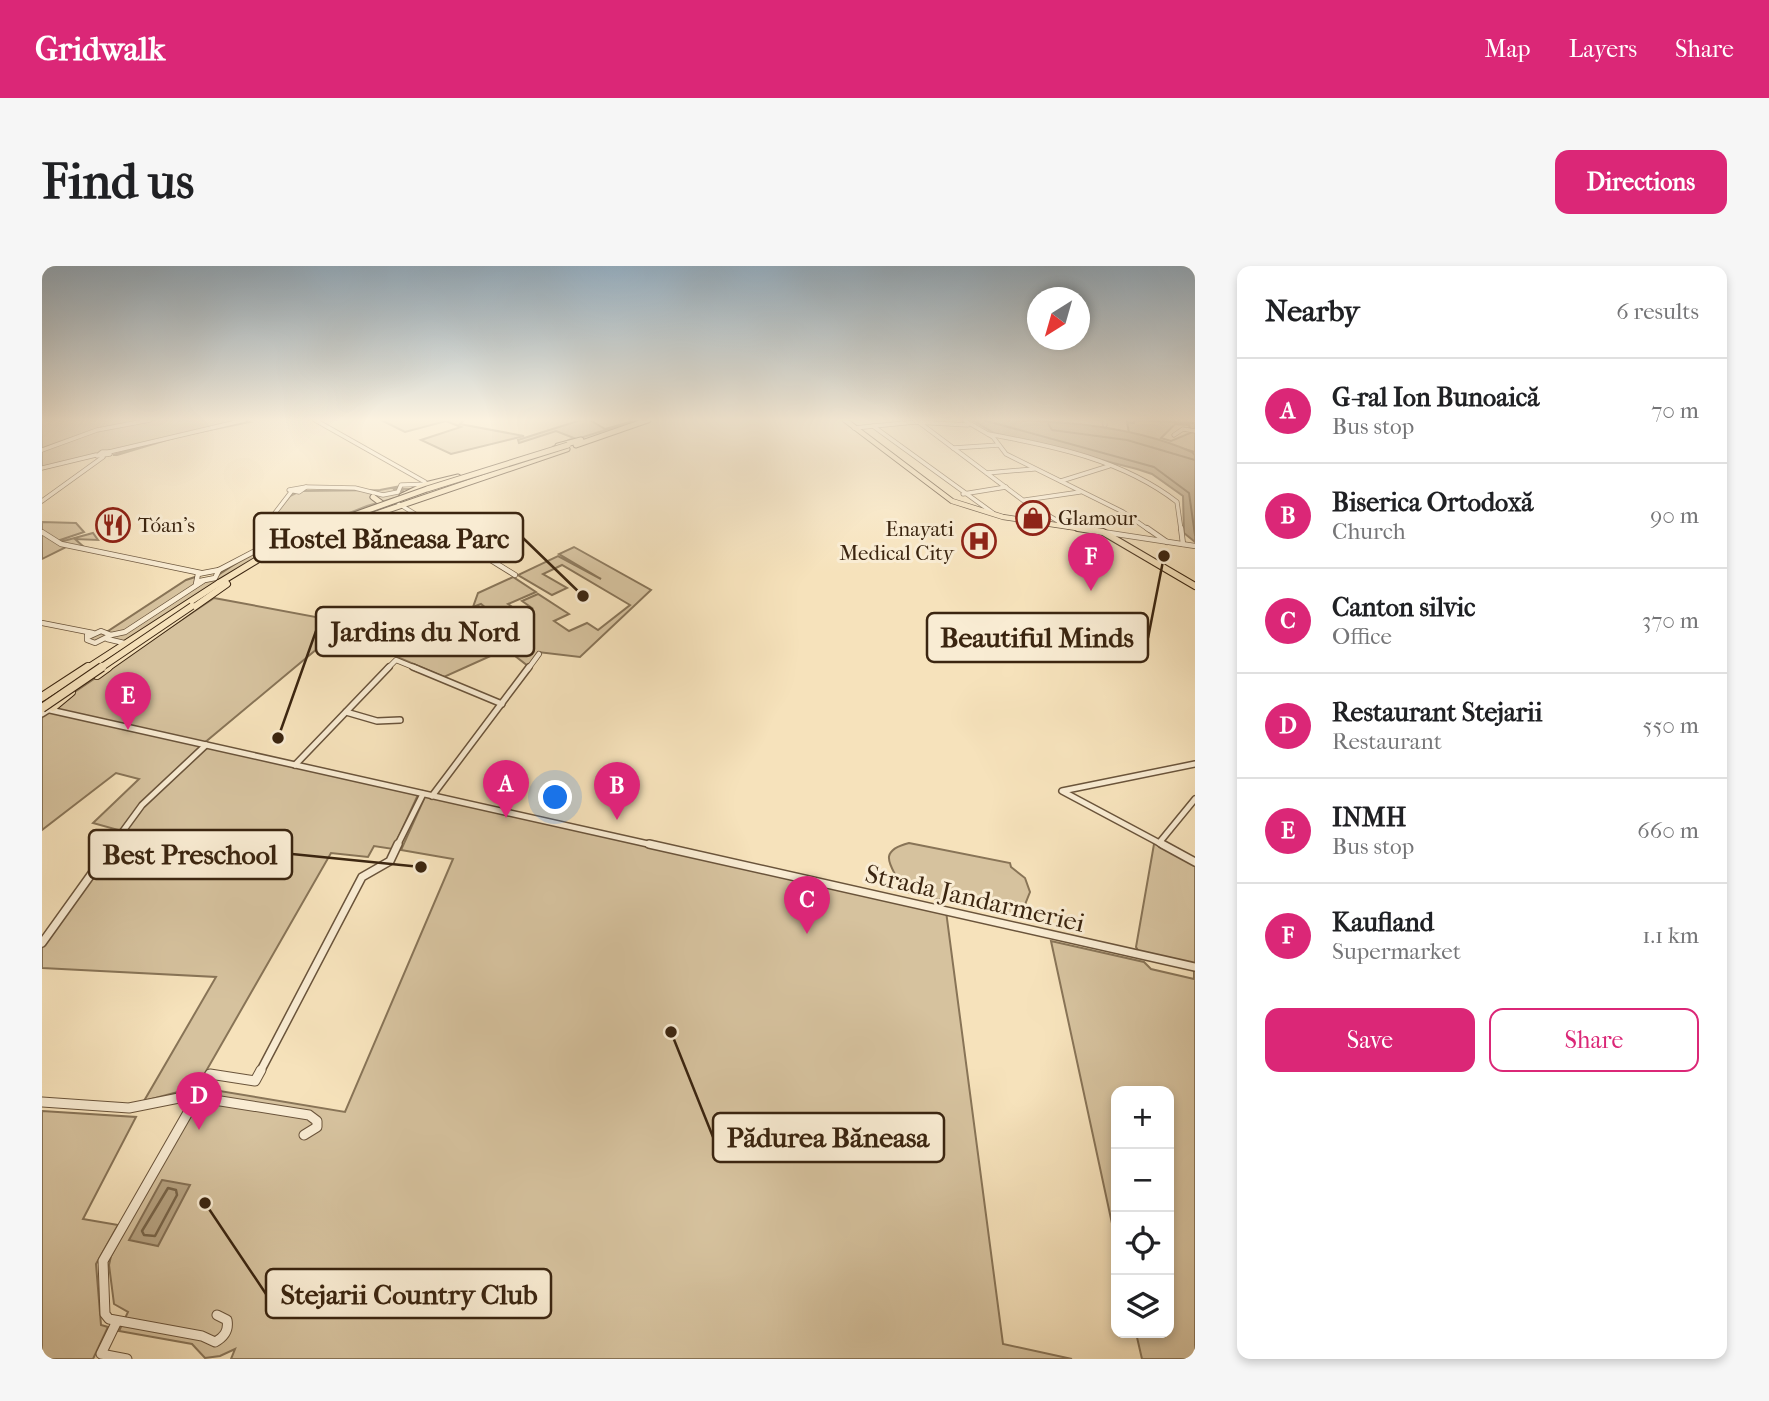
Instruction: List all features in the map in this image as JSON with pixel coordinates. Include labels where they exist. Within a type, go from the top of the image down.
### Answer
[{"type":"highway","points":[[42,699],[314,527],[417,487],[474,471]]},
{"type":"highway","points":[[289,542],[490,471]]},
{"type":"highway","points":[[289,542],[496,471]]},
{"type":"highway","points":[[430,483],[442,486],[441,490]]},
{"type":"highway","points":[[417,487],[433,493]]},
{"type":"highway","points":[[373,497],[381,503]]},
{"type":"highway","points":[[42,699],[124,643],[223,584]]},
{"type":"highway","points":[[49,708],[223,584]]},
{"type":"highway","points":[[49,708],[189,606]]},
{"type":"main road","points":[[910,471],[943,496],[963,505],[995,514],[1103,532],[1195,586]]},
{"type":"street","points":[[42,501],[81,471]]},
{"type":"street","points":[[406,471],[430,483]]},
{"type":"street","points":[[933,471],[995,514]]},
{"type":"street","points":[[984,471],[1024,501],[1068,527]]},
{"type":"street","points":[[987,473],[1012,471]]},
{"type":"street","points":[[1041,471],[1142,523],[1167,542]]},
{"type":"street","points":[[1061,481],[1093,471]]},
{"type":"street","points":[[1121,471],[1152,484],[1176,501],[1183,525],[1183,544]]},
{"type":"street","points":[[417,477],[417,487]]},
{"type":"street","points":[[291,494],[289,490],[293,486],[303,490],[359,491],[373,497],[393,496],[417,487]]},
{"type":"street","points":[[259,542],[262,530],[291,494],[303,490],[358,488],[385,496],[398,492],[399,486],[417,487]]},
{"type":"street","points":[[963,494],[1006,487]]},
{"type":"street","points":[[1024,501],[1082,491]]},
{"type":"street","points":[[963,505],[973,501]]},
{"type":"street","points":[[399,504],[515,575]]},
{"type":"street","points":[[259,542],[266,544],[277,539],[262,530]]},
{"type":"street","points":[[42,532],[52,540],[68,546],[198,578],[215,578],[216,571]]},
{"type":"street","points":[[1103,532],[1195,546]]},
{"type":"street","points":[[87,635],[87,640],[92,643],[125,632],[198,578],[216,571],[269,535]]},
{"type":"street","points":[[42,623],[87,635],[107,631],[109,637],[124,643]]},
{"type":"street","points":[[432,796],[539,654]]},
{"type":"street","points":[[293,765],[398,660],[502,704]]},
{"type":"street","points":[[293,765],[364,688]]},
{"type":"street","points":[[42,699],[53,700],[42,714]]},
{"type":"street","name":"Strada Jandarmeriei","points":[[49,708],[1195,967]]},
{"type":"street","points":[[346,712],[373,720],[400,720]]},
{"type":"street","points":[[42,943],[142,805],[206,745]]},
{"type":"street","points":[[1195,764],[1064,788],[1064,794],[1195,862]]},
{"type":"street","points":[[1183,766],[1195,772]]},
{"type":"street","points":[[217,1315],[227,1320],[228,1328],[224,1336],[215,1342],[202,1336],[117,1321],[105,1314],[101,1272],[103,1261],[210,1074],[256,1081],[362,877],[390,862],[423,794]]},
{"type":"street","points":[[1159,843],[1195,799]]},
{"type":"street","points":[[42,1102],[129,1108],[198,1096],[313,1116],[317,1127],[304,1135]]},
{"type":"street","points":[[117,1321],[101,1354],[123,1359]]},
{"type":"shaded area","points":[[411,484],[393,489],[414,489],[405,493],[402,490],[402,496],[367,506],[301,532],[124,643],[107,639],[89,642],[89,636],[108,631],[186,580],[195,577],[197,580],[212,579],[265,544],[258,542],[268,536],[262,530],[290,496],[298,492],[291,489],[303,487],[303,491],[380,490]]},
{"type":"shaded area","points":[[42,522],[76,523],[84,532],[57,541],[60,542],[93,533],[98,540],[75,539],[84,547],[68,546],[42,559]]},
{"type":"shaded area","points":[[574,547],[651,590],[580,657],[538,652],[528,666],[506,649],[444,677],[397,657],[434,613],[445,617],[461,611],[475,622],[493,614],[481,604],[473,607],[478,593],[513,577],[536,592],[508,604],[521,613],[532,608],[522,601],[538,594],[569,614],[554,621],[569,631],[587,623],[598,630],[630,605],[562,565],[543,574],[567,588],[552,595],[518,575],[558,556],[601,579],[559,554]]},
{"type":"shaded area","points":[[214,598],[348,623],[203,744],[946,911],[1003,1344],[1072,1359],[231,1359],[235,1349],[220,1356],[205,1358],[192,1344],[119,1331],[128,1312],[114,1304],[109,1265],[111,1256],[202,1088],[345,1112],[453,859],[401,850],[424,799],[417,797],[393,849],[374,846],[368,857],[331,853],[197,1087],[144,1101],[216,977],[42,968],[42,943],[122,831],[93,823],[139,779],[116,773],[42,830],[42,714]]},
{"type":"shaded area","points":[[909,843],[1010,863],[1011,867],[1025,878],[1030,892],[1024,907],[1010,915],[901,891],[889,858],[897,847]]},
{"type":"shaded area","points":[[1159,843],[1195,862],[1195,1359],[1142,1359],[1137,1338],[1174,1338],[1174,1086],[1111,1086],[1111,1219],[1051,941],[1144,962],[1151,969],[1194,979],[1194,967],[1140,954],[1136,947],[1154,844]]},
{"type":"shaded area","points":[[42,1111],[136,1117],[83,1219],[118,1225],[96,1264],[101,1325],[108,1327],[93,1359],[42,1359]]},
{"type":"water","points":[[1143,471],[1195,471],[1195,542],[1184,533],[1183,496],[1152,474]]},
{"type":"water","points":[[162,1180],[190,1185],[158,1246],[129,1240]]},
{"type":"place","name":"Glamour","points":[[1033,518]]},
{"type":"place","name":"Tóan's","points":[[113,525]]},
{"type":"place","name":"Enayati Medical City","points":[[979,541]]},
{"type":"place","name":"Beautiful Minds","points":[[1164,556]]},
{"type":"place","name":"Kaufland","points":[[1091,591]]},
{"type":"place","name":"Hostel Băneasa Parc","points":[[583,596]]},
{"type":"place","name":"INMH","points":[[128,730]]},
{"type":"place","name":"Jardins du Nord","points":[[278,738]]},
{"type":"place","name":"G-ral Ion Bunoaică","points":[[506,818]]},
{"type":"place","name":"Biserica Ortodoxă","points":[[617,820]]},
{"type":"place","name":"Best Preschool","points":[[421,867]]},
{"type":"place","name":"Canton silvic","points":[[807,934]]},
{"type":"place","name":"Pădurea Băneasa","points":[[671,1032]]},
{"type":"place","name":"Restaurant Stejarii","points":[[199,1130]]},
{"type":"place","name":"Stejarii Country Club","points":[[205,1203]]}]
